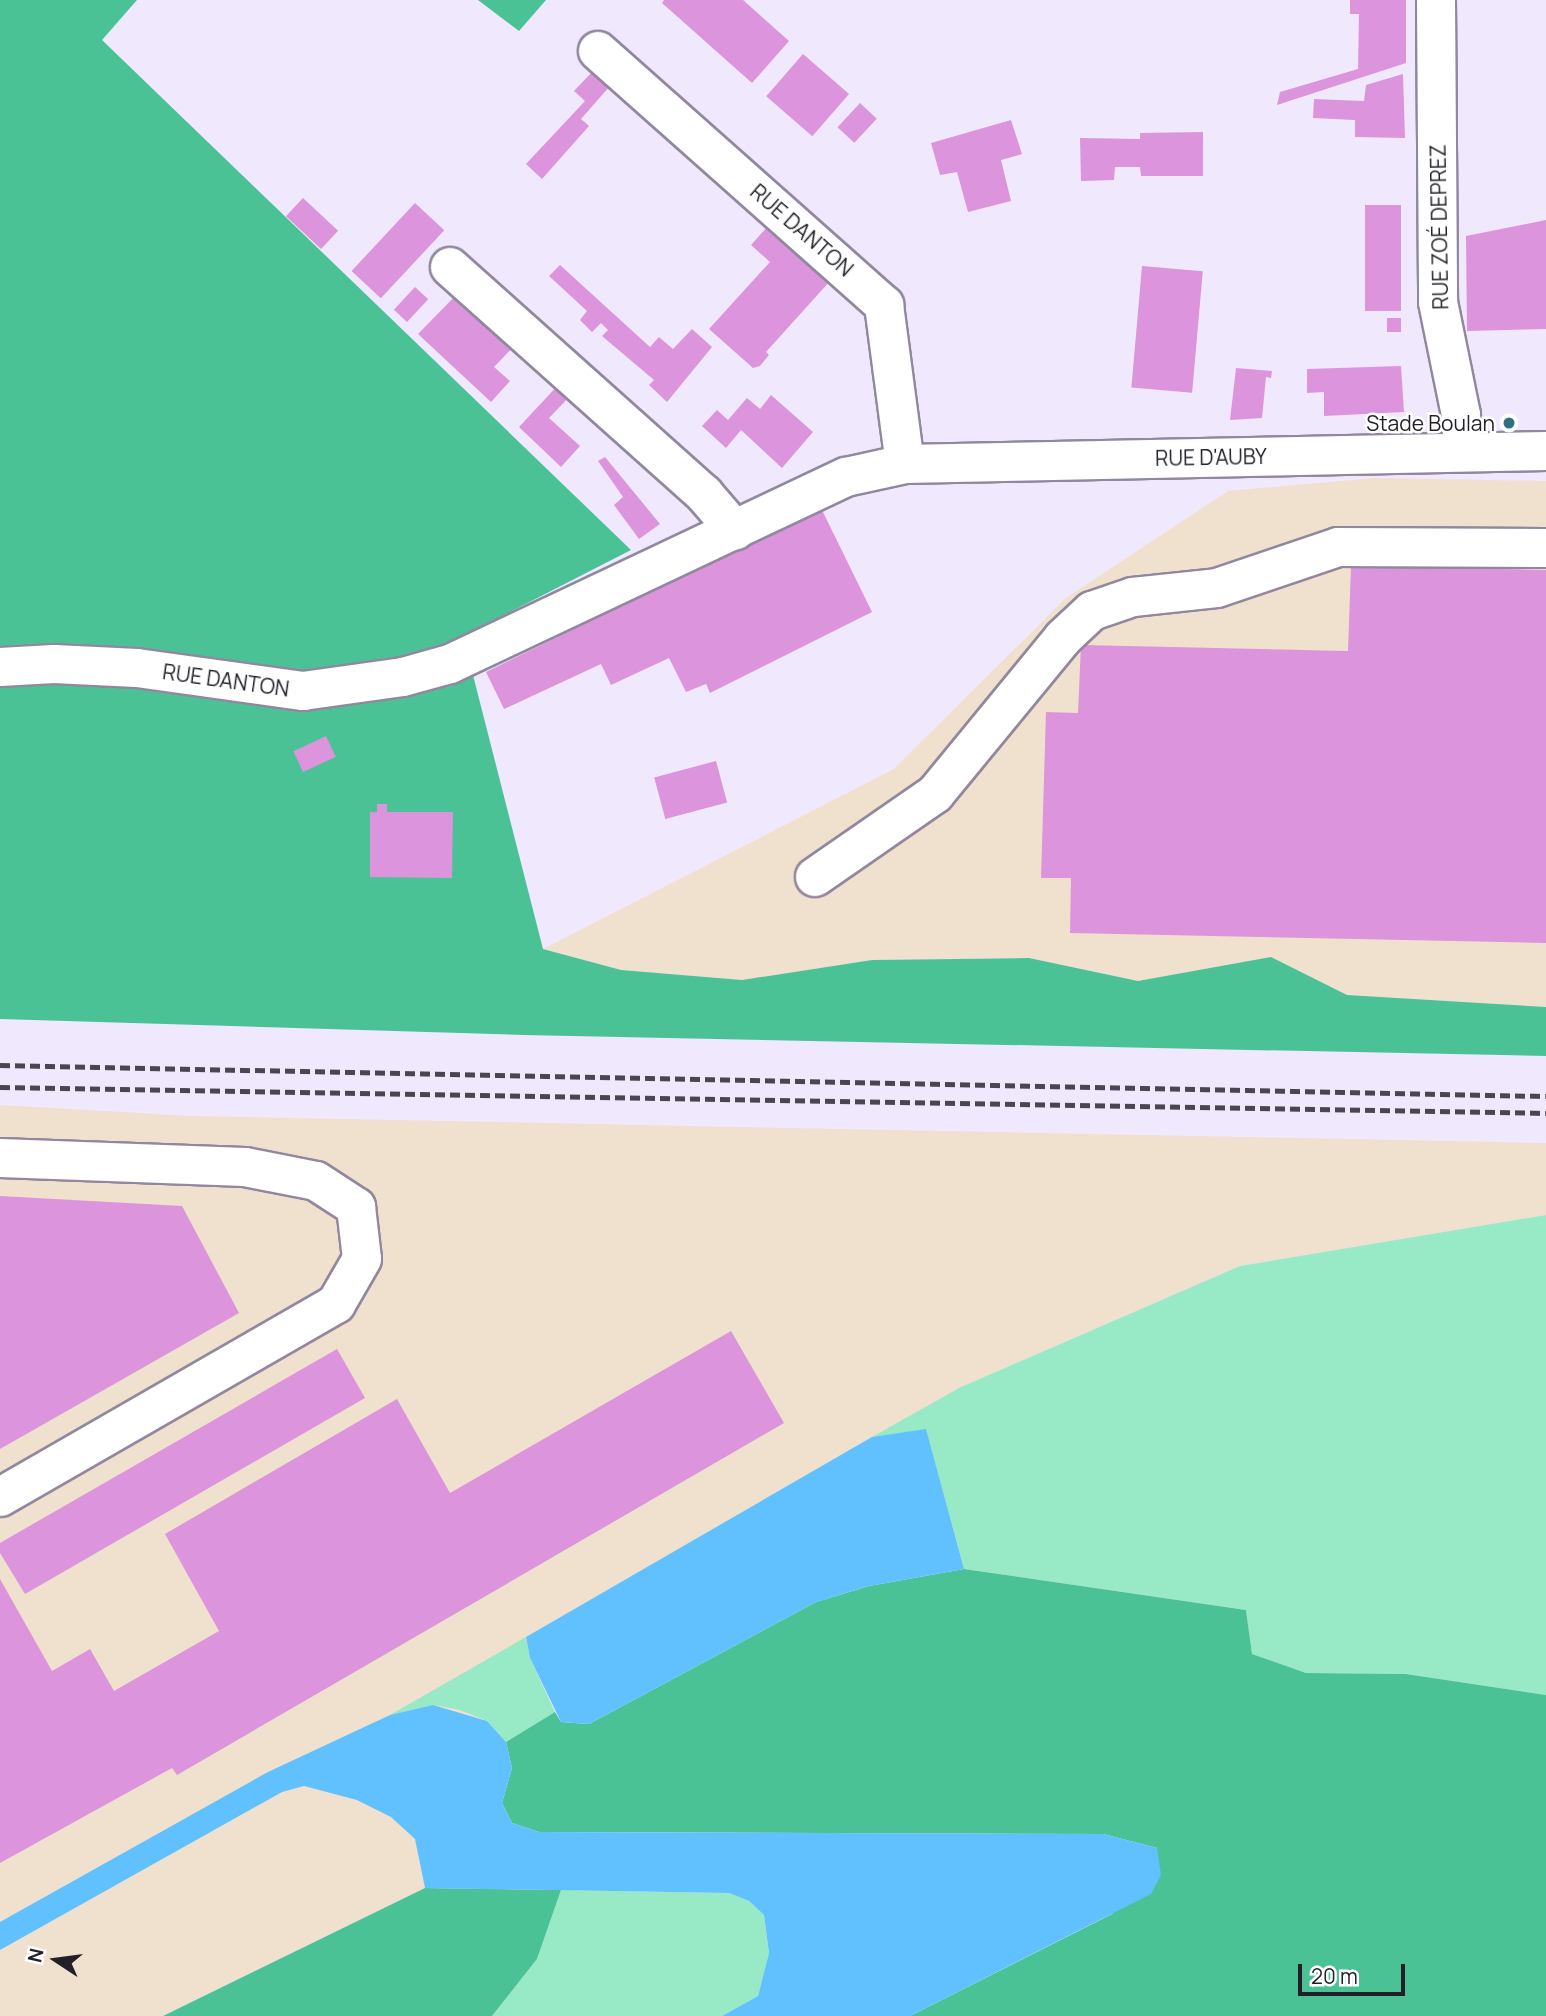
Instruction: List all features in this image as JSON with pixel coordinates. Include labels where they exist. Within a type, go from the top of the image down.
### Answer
[{"type":"street","name":"RUE ZOÉ DEPREZ","points":[[1436,0],[1438,302],[1461,415],[1463,452]]},
{"type":"street","name":"RUE DANTON","points":[[598,51],[884,305],[891,466]]},
{"type":"street","points":[[450,267],[704,494],[735,530]]},
{"type":"street","name":"RUE D'AUBY","points":[[735,530],[846,477],[891,466],[1546,451]]},
{"type":"street","name":"RUE DANTON","points":[[0,667],[54,664],[136,668],[303,691],[368,685],[450,664],[735,530]]},
{"type":"street","points":[[816,877],[935,794],[1063,638],[1092,611],[1133,597],[1217,588],[1338,547],[1546,548]]},
{"type":"street","points":[[0,1158],[245,1167],[316,1181],[356,1207],[362,1259],[336,1304],[0,1497]]},
{"type":"shaded area","points":[[1375,478],[1546,481],[1546,1007],[1347,995],[1271,958],[1138,981],[1029,958],[872,960],[742,980],[621,970],[543,949],[894,769],[1066,598],[1228,491]]},
{"type":"shaded area","points":[[0,1105],[190,1116],[1546,1143],[1546,1215],[1240,1266],[961,1387],[526,1637],[415,1839],[425,1888],[163,2016],[0,2016]]},
{"type":"green space","points":[[0,0],[137,0],[102,40],[631,550],[463,636],[543,949],[621,970],[742,980],[872,960],[1029,958],[1138,981],[1271,957],[1347,995],[1546,1007],[1546,1056],[523,1035],[0,1019]]},
{"type":"green space","points":[[478,0],[546,0],[519,31]]},
{"type":"green space","points":[[1546,1215],[1546,1695],[1406,1674],[1306,1673],[1252,1654],[1246,1610],[964,1569],[926,1430],[872,1437],[961,1387],[1240,1266]]},
{"type":"green space","points":[[964,1569],[1246,1610],[1252,1654],[1306,1673],[1406,1674],[1546,1695],[1546,2016],[910,2016],[1112,1914],[1157,1848],[1103,1834],[539,1832],[512,1823],[502,1803],[512,1768],[506,1742],[555,1712],[561,1722],[589,1724],[816,1602],[869,1586]]},
{"type":"green space","points":[[526,1637],[530,1658],[555,1712],[506,1742],[487,1721],[460,1710],[433,1705],[390,1715]]},
{"type":"green space","points":[[425,1888],[561,1890],[537,1959],[492,2016],[163,2016]]},
{"type":"green space","points":[[561,1890],[729,1893],[749,1901],[764,1915],[769,1953],[758,1996],[722,2016],[492,2016],[537,1959]]},
{"type":"water","points":[[926,1429],[964,1569],[869,1586],[816,1602],[589,1724],[561,1722],[530,1658],[526,1637],[872,1437]]},
{"type":"water","points":[[433,1705],[487,1721],[506,1742],[512,1768],[502,1803],[512,1823],[539,1832],[1103,1834],[1157,1848],[1161,1875],[1151,1894],[910,2016],[722,2016],[758,1996],[769,1953],[764,1915],[749,1901],[729,1893],[425,1888],[415,1839],[391,1817],[357,1800],[304,1786],[282,1792],[0,1950],[0,1922],[268,1772],[390,1715]]},
{"type":"building","points":[[664,0],[743,0],[789,41],[752,83],[662,3]]},
{"type":"building","points":[[1350,0],[1406,0],[1406,63],[1277,105],[1280,92],[1358,69],[1359,14],[1350,14]]},
{"type":"building","points":[[803,54],[849,94],[812,136],[766,96]]},
{"type":"building","points":[[593,71],[610,86],[581,119],[589,126],[542,179],[526,164],[585,101],[574,91]]},
{"type":"building","points":[[1403,74],[1405,138],[1355,137],[1355,120],[1313,118],[1314,99],[1364,101],[1366,85]]},
{"type":"building","points":[[860,103],[877,119],[854,143],[837,127]]},
{"type":"building","points":[[1011,120],[1022,154],[1001,160],[1011,201],[968,212],[957,172],[940,175],[931,143]]},
{"type":"building","points":[[1203,132],[1203,176],[1141,176],[1140,167],[1115,167],[1114,180],[1081,181],[1080,138],[1140,139],[1140,133]]},
{"type":"building","points":[[303,198],[338,231],[321,249],[286,216]]},
{"type":"building","points":[[415,203],[444,230],[381,298],[352,271]]},
{"type":"building","points":[[1365,205],[1401,205],[1401,311],[1365,311]]},
{"type":"building","points":[[1546,220],[1546,329],[1467,331],[1466,236]]},
{"type":"building","points":[[768,226],[830,281],[766,352],[769,355],[760,366],[753,368],[709,329],[770,262],[751,245]]},
{"type":"building","points":[[560,265],[650,347],[659,337],[673,349],[692,329],[712,347],[667,402],[649,385],[654,380],[602,336],[608,330],[601,323],[592,332],[580,320],[587,311],[549,276]]},
{"type":"building","points":[[1142,266],[1203,271],[1192,393],[1131,388]]},
{"type":"building","points":[[415,287],[428,299],[407,322],[394,310]]},
{"type":"building","points":[[461,290],[517,343],[494,367],[510,381],[491,402],[418,334]]},
{"type":"building","points":[[1387,318],[1401,318],[1401,332],[1387,332]]},
{"type":"building","points":[[1401,366],[1404,412],[1324,416],[1324,392],[1307,393],[1307,369]]},
{"type":"building","points":[[1236,368],[1272,371],[1271,378],[1266,377],[1262,418],[1230,420]]},
{"type":"building","points":[[560,383],[572,394],[549,418],[580,446],[561,467],[519,427]]},
{"type":"building","points":[[771,395],[813,432],[782,468],[741,430],[726,448],[702,426],[717,410],[728,420],[747,398],[760,409]]},
{"type":"building","points":[[605,457],[660,524],[639,539],[614,505],[623,497],[598,461]]},
{"type":"building","points":[[821,508],[872,612],[710,693],[706,684],[686,692],[669,658],[611,685],[601,664],[504,709],[486,672]]},
{"type":"building","points":[[1351,566],[1546,570],[1546,943],[1070,933],[1071,878],[1041,878],[1046,712],[1078,713],[1081,645],[1348,651]]},
{"type":"building","points":[[326,736],[336,757],[303,772],[293,751]]},
{"type":"building","points":[[716,761],[727,803],[665,819],[654,778]]},
{"type":"building","points":[[377,804],[387,804],[387,812],[453,812],[452,878],[370,877],[370,812],[377,812]]},
{"type":"building","points":[[0,1196],[182,1206],[239,1313],[0,1449]]},
{"type":"building","points":[[731,1331],[784,1423],[177,1775],[172,1768],[0,1863],[0,1579],[52,1671],[90,1649],[114,1691],[219,1631],[165,1534],[397,1399],[450,1493]]},
{"type":"building","points":[[337,1349],[365,1398],[25,1594],[0,1553],[0,1543]]},
{"type":"railway","points":[[0,1065],[1546,1096]]},
{"type":"railway","points":[[0,1087],[1546,1113]]},
{"type":"place","name":"Stade Boulan","points":[[1509,423]]}]
